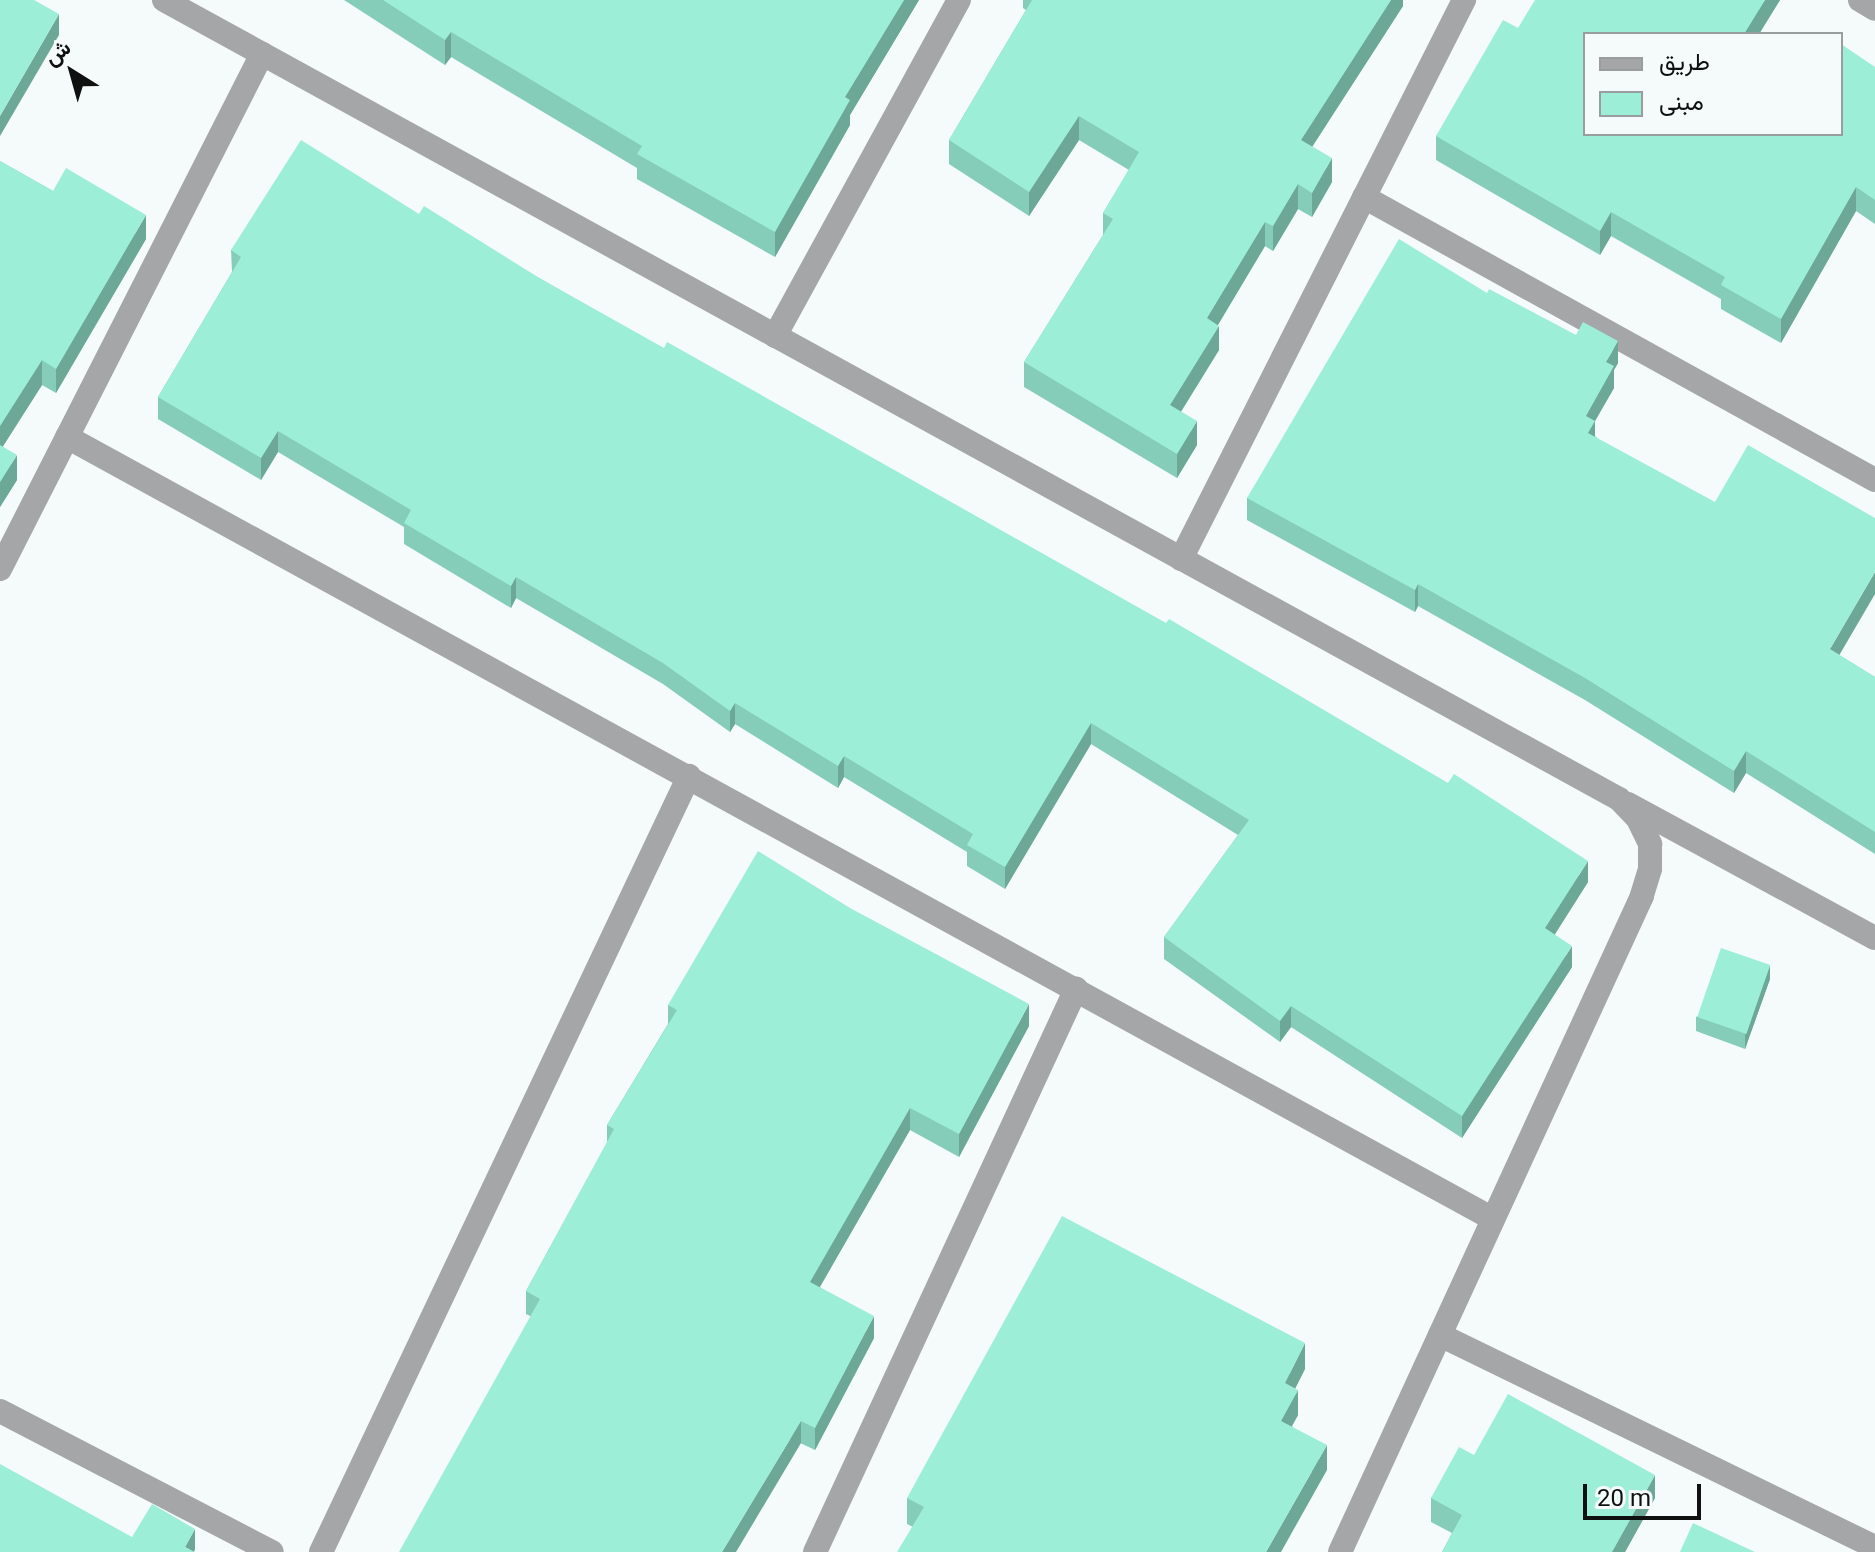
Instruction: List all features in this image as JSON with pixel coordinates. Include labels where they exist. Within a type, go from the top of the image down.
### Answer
[{"type":"street","points":[[164,0],[1875,938]]},
{"type":"street","points":[[775,336],[959,0]]},
{"type":"street","points":[[1181,559],[1464,0]]},
{"type":"street","points":[[1860,0],[1875,9]]},
{"type":"street","points":[[0,569],[262,54]]},
{"type":"street","points":[[1364,197],[1875,480]]},
{"type":"street","points":[[67,437],[1493,1219]]},
{"type":"street","points":[[321,1552],[689,776]]},
{"type":"street","points":[[1340,1552],[1650,869],[1650,844],[1638,819],[1619,799]]},
{"type":"street","points":[[815,1552],[1076,989]]},
{"type":"street","points":[[1440,1335],[1875,1547]]},
{"type":"street","points":[[0,1411],[272,1552]]},
{"type":"building","points":[[0,0],[34,0],[59,14],[0,116]]},
{"type":"building","points":[[383,0],[904,0],[845,97],[850,100],[775,232],[637,154],[642,146],[451,32],[445,40]]},
{"type":"building","points":[[1032,0],[1391,0],[1301,140],[1332,158],[1312,193],[1298,184],[1273,226],[1265,222],[1207,318],[1219,326],[1170,405],[1197,421],[1177,454],[1024,362],[1113,219],[1103,213],[1139,152],[1079,116],[1029,192],[949,140]]},
{"type":"building","points":[[1535,0],[1765,0],[1745,32],[1583,32],[1583,136],[1843,136],[1843,45],[1875,67],[1875,200],[1856,187],[1781,319],[1721,285],[1725,277],[1611,212],[1600,231],[1436,136],[1503,20],[1518,28]]},
{"type":"building","points":[[301,140],[419,214],[424,206],[541,279],[664,348],[667,342],[1166,623],[1169,619],[1448,783],[1454,774],[1588,861],[1545,928],[1572,946],[1462,1116],[1291,1006],[1280,1021],[1164,937],[1249,820],[1091,723],[1005,867],[967,845],[973,834],[844,756],[838,766],[735,703],[730,711],[663,663],[516,577],[511,586],[404,523],[411,510],[278,431],[261,458],[158,397],[241,257],[231,250]]},
{"type":"building","points":[[0,161],[53,191],[66,168],[146,215],[56,369],[42,360],[0,426]]},
{"type":"building","points":[[1399,239],[1487,293],[1489,289],[1576,335],[1583,322],[1618,341],[1606,362],[1614,366],[1586,416],[1595,421],[1588,433],[1715,502],[1748,445],[1875,518],[1875,572],[1830,649],[1875,677],[1875,832],[1746,751],[1734,771],[1585,678],[1418,584],[1415,590],[1247,498]]},
{"type":"building","points":[[0,445],[17,455],[0,482]]},
{"type":"building","points":[[758,851],[850,908],[1029,1004],[959,1134],[910,1108],[810,1282],[874,1316],[815,1428],[801,1421],[722,1552],[399,1552],[540,1299],[526,1291],[614,1129],[607,1125],[677,1010],[668,1005]]},
{"type":"building","points":[[1721,948],[1770,965],[1746,1034],[1697,1017]]},
{"type":"building","points":[[1062,1216],[1305,1343],[1285,1383],[1298,1390],[1281,1421],[1327,1445],[1266,1552],[897,1552],[924,1507],[907,1498]]},
{"type":"building","points":[[1508,1394],[1655,1475],[1612,1552],[1442,1552],[1462,1515],[1431,1498],[1459,1447],[1474,1455]]},
{"type":"building","points":[[0,1464],[132,1537],[152,1504],[195,1529],[185,1547],[194,1552],[0,1552]]},
{"type":"building","points":[[1693,1523],[1755,1552],[1680,1552]]}]
